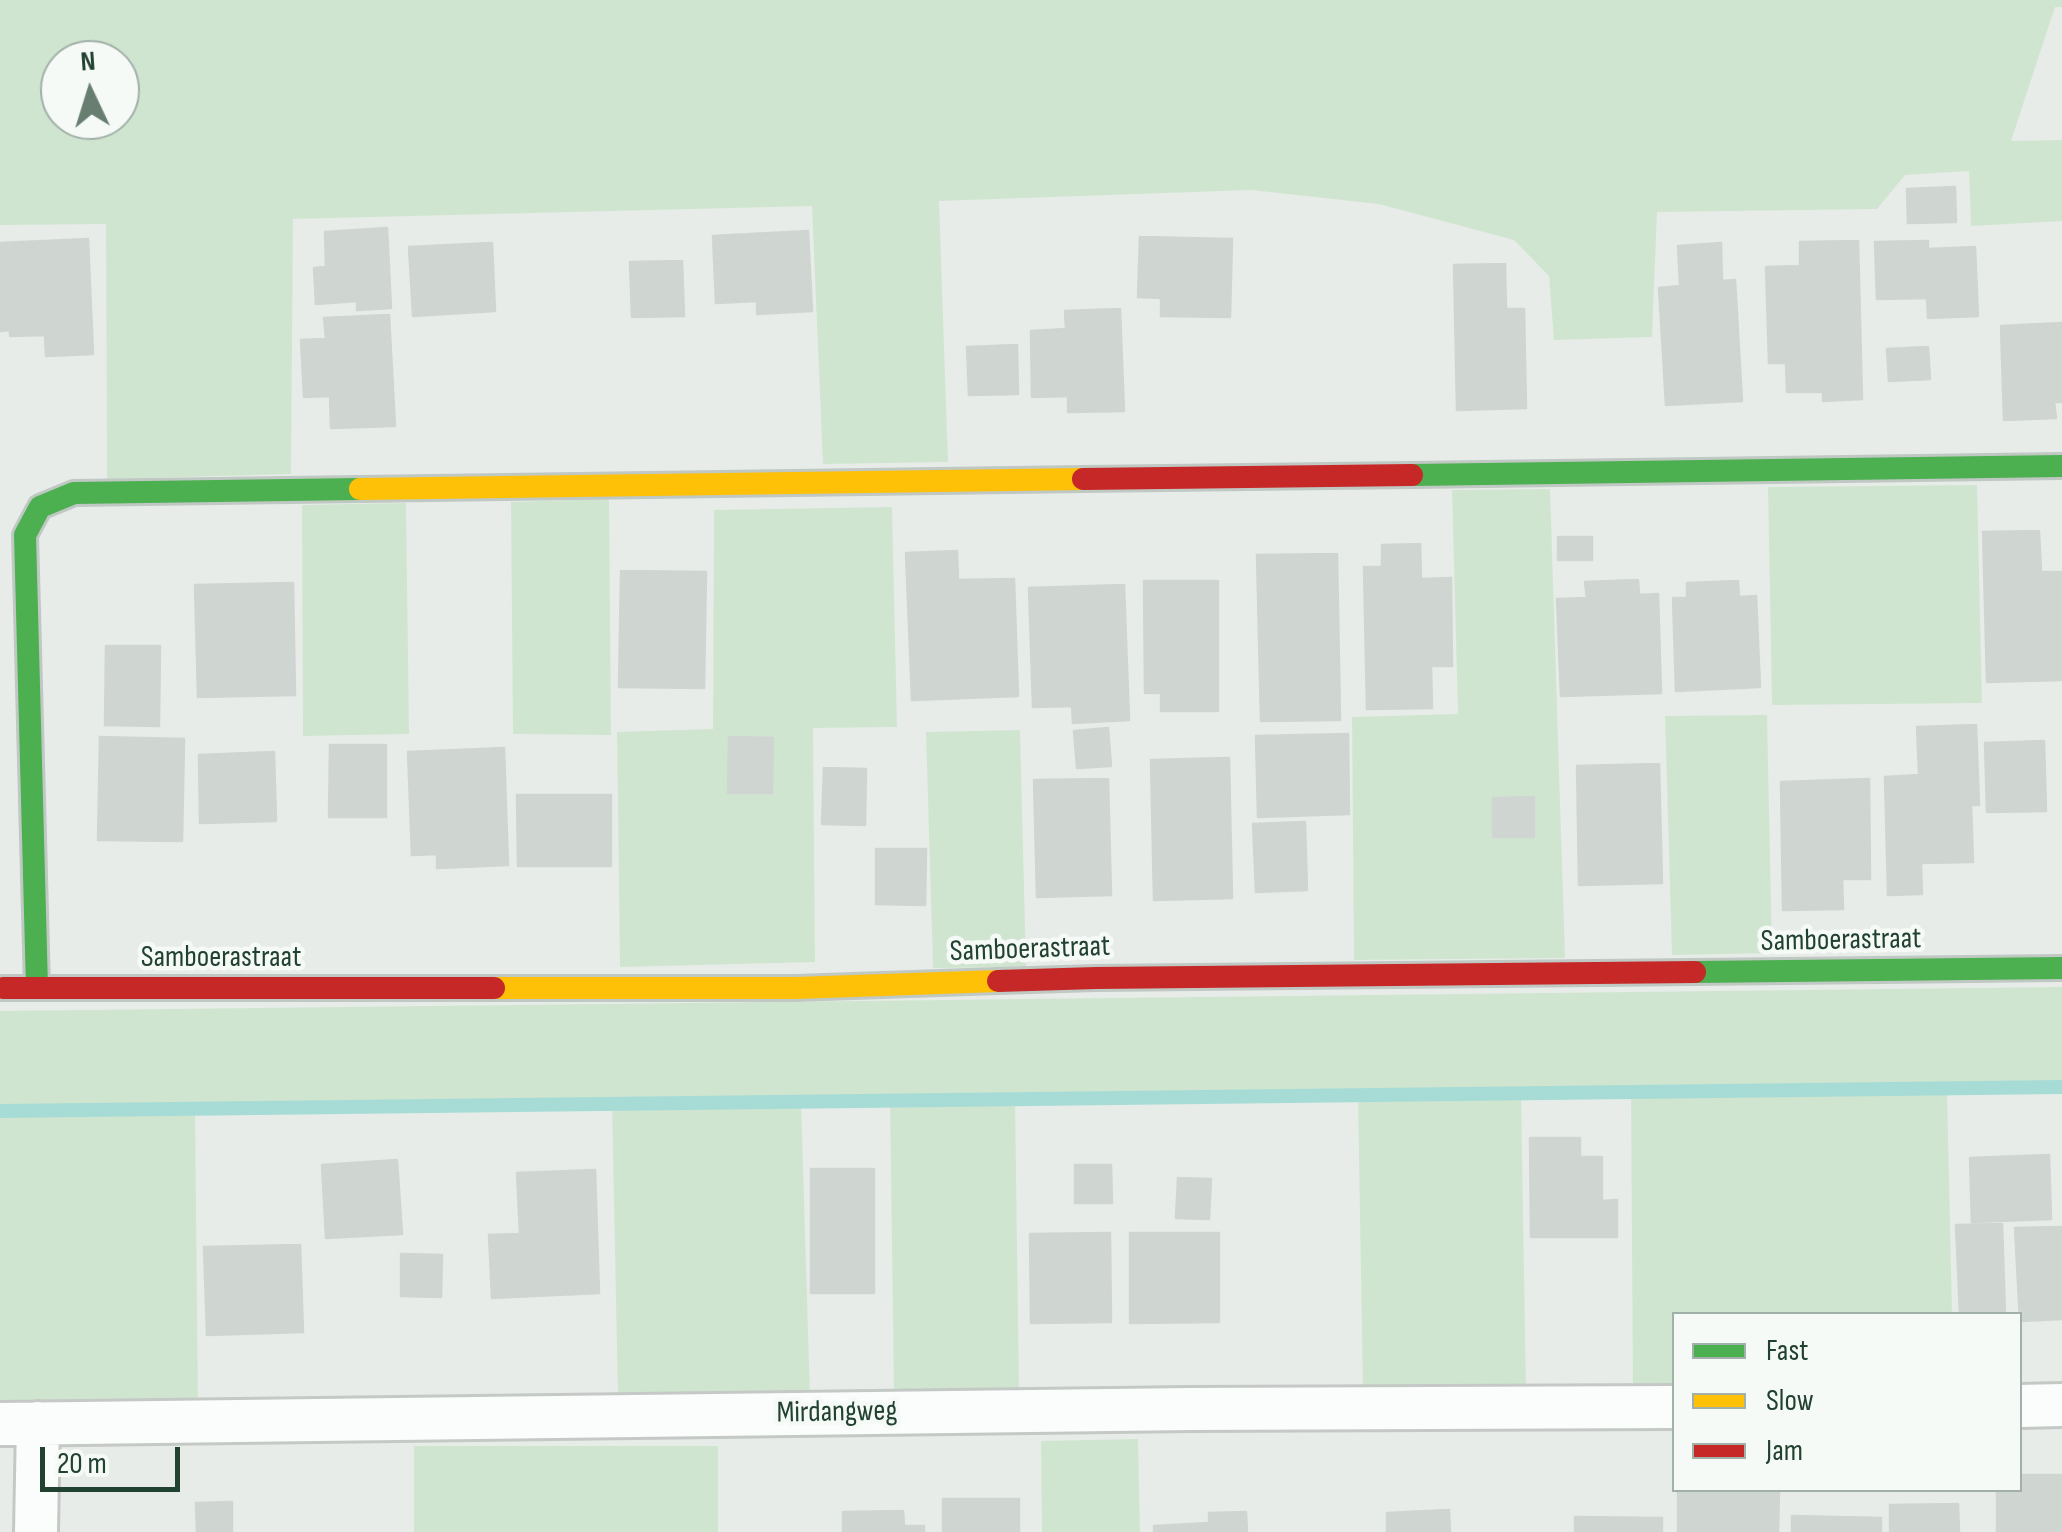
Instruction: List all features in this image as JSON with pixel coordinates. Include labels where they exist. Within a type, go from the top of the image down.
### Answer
[{"type":"street","points":[[37,988],[24,535],[40,507],[74,493],[2062,466]]},
{"type":"street","name":"Samboerastraat","points":[[0,988],[796,988],[1096,978],[2062,968]]},
{"type":"street","points":[[2022,1406],[2062,1405]]},
{"type":"street","name":"Mirdangweg","points":[[19,1423],[1672,1407]]},
{"type":"street","points":[[19,1423],[36,1532]]},
{"type":"green space","points":[[0,0],[2062,0],[2062,7],[2055,7],[2011,141],[2062,140],[2062,221],[1971,226],[1969,171],[1905,175],[1877,209],[1657,212],[1652,337],[1554,340],[1549,276],[1514,240],[1379,204],[1251,190],[939,201],[948,462],[823,464],[812,206],[293,219],[291,474],[107,479],[106,224],[0,225]]},
{"type":"green space","points":[[1977,485],[1982,703],[1772,705],[1768,487]]},
{"type":"green space","points":[[1550,489],[1565,958],[1354,960],[1352,717],[1458,714],[1452,490]]},
{"type":"green space","points":[[609,499],[611,735],[513,734],[511,502]]},
{"type":"green space","points":[[406,503],[409,734],[303,736],[302,505]]},
{"type":"green space","points":[[892,507],[897,727],[813,728],[815,962],[620,967],[617,732],[713,729],[714,510]]},
{"type":"green space","points":[[1767,715],[1772,953],[1672,955],[1665,716]]},
{"type":"green space","points":[[1020,730],[1026,967],[933,968],[926,732]]},
{"type":"green space","points":[[2062,987],[2062,1087],[1947,1089],[1952,1312],[1672,1312],[1672,1393],[1633,1394],[1631,1092],[1521,1093],[1526,1391],[1363,1393],[1358,1095],[1015,1099],[1019,1392],[894,1393],[890,1101],[801,1101],[810,1396],[618,1398],[612,1104],[195,1108],[198,1403],[0,1404],[0,1011]]},
{"type":"green space","points":[[1138,1439],[1140,1532],[1042,1532],[1041,1441]]},
{"type":"green space","points":[[414,1446],[718,1446],[718,1532],[414,1532]]},
{"type":"building","points":[[1955,187],[1956,222],[1908,223],[1907,189]]},
{"type":"building","points":[[387,228],[391,308],[357,310],[357,301],[316,304],[314,268],[326,267],[325,232]]},
{"type":"building","points":[[808,231],[812,311],[757,314],[757,301],[716,303],[713,236]]},
{"type":"building","points":[[1140,237],[1232,239],[1230,317],[1161,316],[1161,298],[1138,297]]},
{"type":"building","points":[[88,239],[93,354],[46,356],[45,335],[10,336],[10,330],[0,331],[0,243]]},
{"type":"building","points":[[1858,241],[1862,399],[1823,401],[1823,392],[1787,392],[1786,363],[1769,363],[1766,267],[1800,266],[1800,242]]},
{"type":"building","points":[[1928,241],[1928,249],[1975,247],[1978,316],[1928,318],[1927,298],[1877,299],[1875,242]]},
{"type":"building","points":[[492,243],[495,311],[413,316],[409,247]]},
{"type":"building","points":[[1721,243],[1722,281],[1735,280],[1742,401],[1666,405],[1659,288],[1680,286],[1678,246]]},
{"type":"building","points":[[682,261],[684,316],[632,317],[630,262]]},
{"type":"building","points":[[1505,264],[1506,309],[1524,309],[1526,408],[1457,410],[1454,265]]},
{"type":"building","points":[[1120,309],[1124,411],[1068,412],[1068,396],[1032,397],[1031,331],[1066,329],[1065,311]]},
{"type":"building","points":[[389,315],[395,426],[331,428],[330,396],[304,397],[301,340],[326,339],[324,318]]},
{"type":"building","points":[[2062,323],[2062,402],[2054,402],[2056,418],[2004,420],[2001,326]]},
{"type":"building","points":[[1017,345],[1018,394],[969,395],[967,347]]},
{"type":"building","points":[[1928,347],[1930,379],[1889,381],[1887,349]]},
{"type":"building","points":[[2039,531],[2041,572],[2062,572],[2062,680],[1987,682],[1983,532]]},
{"type":"building","points":[[1558,537],[1592,537],[1592,560],[1558,560]]},
{"type":"building","points":[[1420,544],[1421,579],[1451,578],[1452,666],[1431,666],[1432,708],[1367,709],[1364,567],[1382,567],[1382,545]]},
{"type":"building","points":[[957,551],[958,580],[1014,579],[1018,696],[912,700],[906,553]]},
{"type":"building","points":[[1337,554],[1340,720],[1261,721],[1257,555]]},
{"type":"building","points":[[621,571],[706,572],[704,688],[619,687]]},
{"type":"building","points":[[1638,580],[1639,595],[1658,594],[1661,693],[1561,696],[1557,599],[1587,598],[1585,582]]},
{"type":"building","points":[[1144,581],[1218,581],[1218,711],[1161,711],[1161,693],[1145,693]]},
{"type":"building","points":[[1738,581],[1739,597],[1756,596],[1760,687],[1676,691],[1673,598],[1687,598],[1687,583]]},
{"type":"building","points":[[293,583],[295,695],[198,697],[195,585]]},
{"type":"building","points":[[1124,585],[1129,720],[1073,723],[1072,706],[1033,707],[1029,588]]},
{"type":"building","points":[[106,646],[160,646],[159,726],[105,725]]},
{"type":"building","points":[[1976,725],[1979,805],[1971,805],[1973,862],[1921,863],[1922,894],[1888,895],[1885,777],[1919,775],[1917,727]]},
{"type":"building","points":[[1108,728],[1111,766],[1077,768],[1074,731]]},
{"type":"building","points":[[1348,734],[1349,814],[1258,817],[1256,736]]},
{"type":"building","points":[[100,737],[184,739],[182,841],[98,840]]},
{"type":"building","points":[[729,737],[773,738],[772,793],[728,793]]},
{"type":"building","points":[[2044,741],[2046,811],[1987,812],[1985,743]]},
{"type":"building","points":[[330,745],[386,745],[386,817],[329,817]]},
{"type":"building","points":[[504,748],[508,865],[437,868],[437,854],[412,855],[408,752]]},
{"type":"building","points":[[274,752],[276,821],[200,823],[199,755]]},
{"type":"building","points":[[1229,758],[1232,898],[1154,900],[1151,760]]},
{"type":"building","points":[[1659,764],[1662,883],[1579,885],[1577,766]]},
{"type":"building","points":[[824,768],[866,769],[865,825],[822,824]]},
{"type":"building","points":[[1108,779],[1111,895],[1037,897],[1034,780]]},
{"type":"building","points":[[1869,779],[1870,879],[1842,879],[1843,909],[1783,910],[1781,782]]},
{"type":"building","points":[[517,795],[611,795],[611,866],[518,866]]},
{"type":"building","points":[[1534,797],[1534,837],[1493,837],[1493,798]]},
{"type":"building","points":[[1305,822],[1307,890],[1256,892],[1253,824]]},
{"type":"building","points":[[876,849],[926,849],[925,905],[876,904]]},
{"type":"building","points":[[1530,1138],[1580,1138],[1580,1157],[1602,1157],[1602,1201],[1617,1200],[1617,1237],[1531,1237]]},
{"type":"building","points":[[2049,1155],[2051,1219],[1972,1222],[1970,1158]]},
{"type":"building","points":[[397,1160],[402,1234],[326,1238],[322,1165]]},
{"type":"building","points":[[1075,1165],[1111,1165],[1112,1203],[1075,1203]]},
{"type":"building","points":[[811,1169],[874,1169],[874,1293],[811,1293]]},
{"type":"building","points":[[595,1170],[599,1293],[492,1298],[489,1235],[520,1234],[517,1173]]},
{"type":"building","points":[[1178,1178],[1211,1179],[1209,1219],[1176,1218]]},
{"type":"building","points":[[2002,1224],[2005,1312],[1960,1312],[1956,1225]]},
{"type":"building","points":[[2062,1227],[2062,1319],[2022,1321],[2015,1228]]},
{"type":"building","points":[[1110,1233],[1111,1322],[1031,1323],[1030,1234]]},
{"type":"building","points":[[1130,1233],[1219,1233],[1219,1322],[1130,1323]]},
{"type":"building","points":[[300,1245],[303,1332],[207,1335],[204,1247]]},
{"type":"building","points":[[401,1254],[442,1255],[441,1297],[401,1296]]},
{"type":"building","points":[[2022,1475],[2062,1475],[2062,1532],[1997,1532],[1997,1492],[2022,1492]]},
{"type":"building","points":[[1678,1492],[1779,1492],[1778,1532],[1678,1532]]},
{"type":"building","points":[[943,1499],[1019,1499],[1019,1532],[943,1532]]},
{"type":"building","points":[[232,1502],[232,1532],[197,1532],[196,1503]]},
{"type":"building","points":[[1958,1504],[1959,1532],[1890,1532],[1890,1505]]},
{"type":"building","points":[[1449,1510],[1450,1532],[1387,1532],[1387,1513]]},
{"type":"building","points":[[903,1511],[904,1526],[924,1526],[924,1532],[843,1532],[843,1512]]},
{"type":"building","points":[[1246,1512],[1247,1532],[1154,1532],[1154,1526],[1209,1523],[1209,1513]]},
{"type":"building","points":[[1792,1516],[1881,1518],[1881,1532],[1792,1532]]},
{"type":"building","points":[[1575,1517],[1662,1518],[1662,1532],[1575,1532]]},
{"type":"waterway","points":[[0,1111],[2062,1087]]},
{"type":"traffic: fast","points":[[1412,475],[2062,466]]},
{"type":"traffic: fast","points":[[37,988],[25,535],[40,507],[74,493],[360,489]]},
{"type":"traffic: fast","points":[[1695,972],[2062,968]]},
{"type":"traffic: slow","points":[[360,489],[1083,479]]},
{"type":"traffic: slow","points":[[494,988],[796,988],[998,981]]},
{"type":"traffic: jam","points":[[1083,479],[1412,475]]},
{"type":"traffic: jam","points":[[998,981],[1695,972]]},
{"type":"traffic: jam","points":[[3,988],[494,988]]}]
